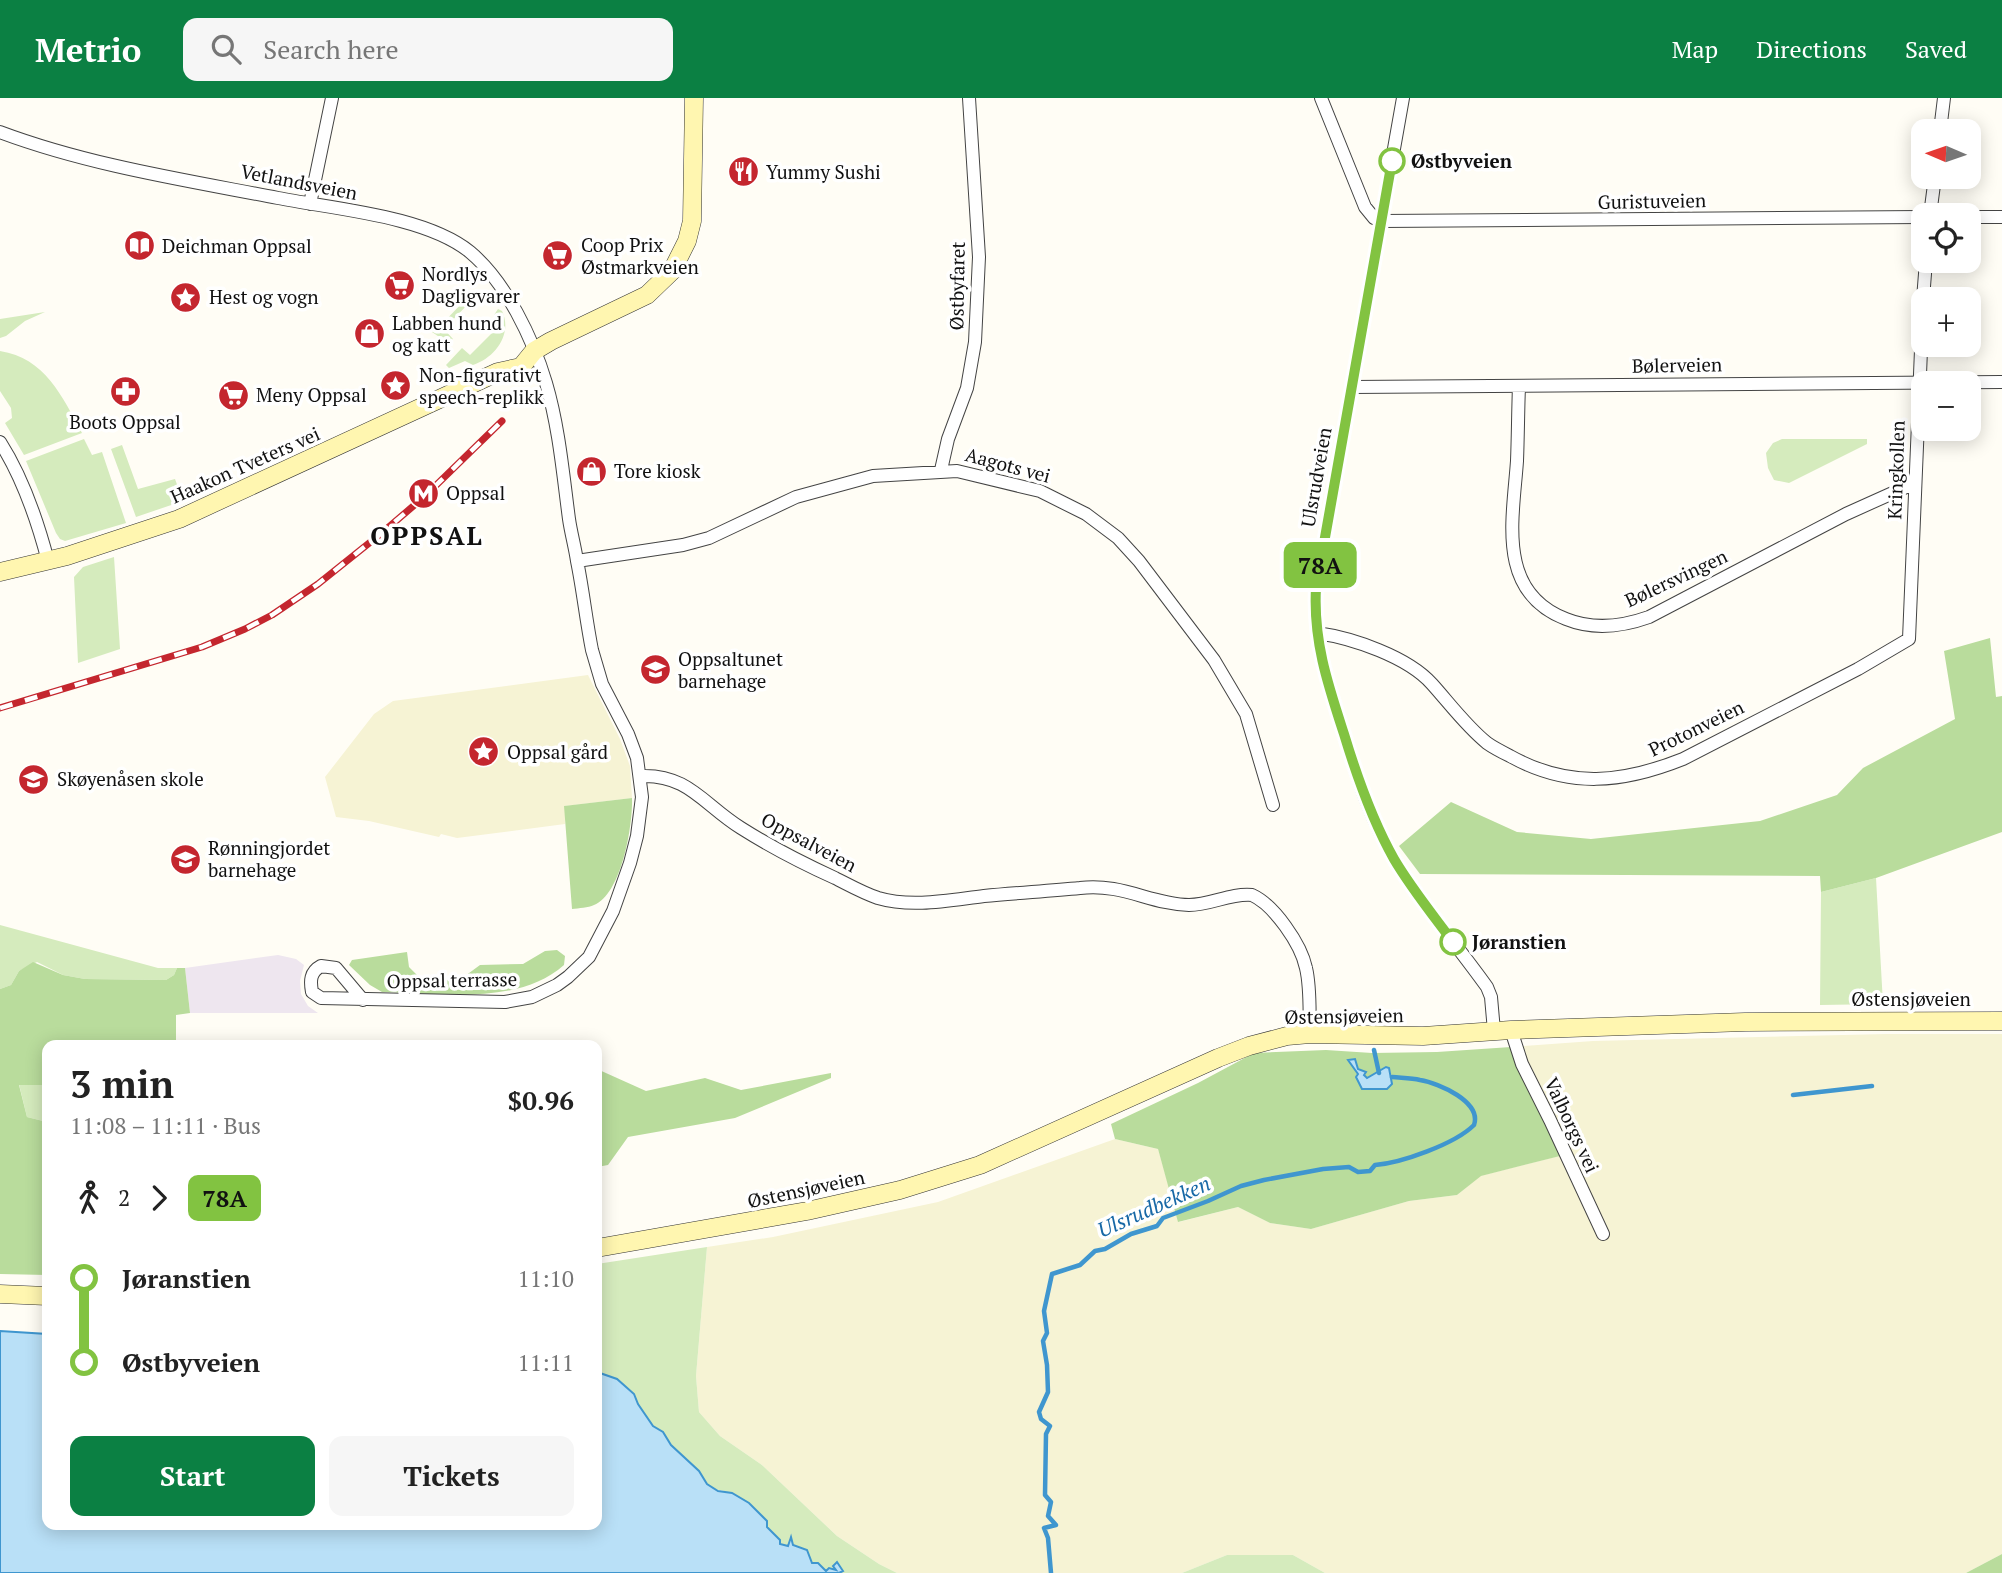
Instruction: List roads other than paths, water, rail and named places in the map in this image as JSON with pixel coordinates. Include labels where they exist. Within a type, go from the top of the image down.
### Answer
[{"type":"main road","name":"Haakon Tveters vei","points":[[0,572],[48,561],[179,519],[498,372],[514,354],[534,351],[647,295],[673,271],[692,221],[694,98]]},
{"type":"main road","name":"Østensjøveien","points":[[602,1247],[794,1213],[900,1190],[980,1165],[1249,1046],[1287,1036],[1413,1036],[1769,1022],[2002,1021]]},
{"type":"main road","points":[[0,1294],[42,1296]]},
{"type":"street","points":[[310,204],[332,98]]},
{"type":"street","name":"Østbyfaret","points":[[941,470],[950,431],[967,388],[975,342],[979,257],[969,98]]},
{"type":"street","points":[[1321,98],[1365,207],[1374,218],[1381,221]]},
{"type":"street","name":"Ulsrudveien","points":[[1403,98],[1316,588],[1317,634],[1321,662],[1353,764],[1384,840],[1409,881],[1489,990],[1503,1031]]},
{"type":"street","points":[[1941,119],[1944,98]]},
{"type":"street","name":"Vetlandsveien","points":[[0,132],[128,168],[409,224],[432,231],[466,249],[491,272],[534,351]]},
{"type":"street","name":"Guristuveien","points":[[1381,221],[1911,217]]},
{"type":"street","points":[[1981,217],[2002,217]]},
{"type":"street","points":[[534,351],[551,402],[592,650],[602,684],[628,734],[640,776]]},
{"type":"street","name":"Bølerveien","points":[[1352,387],[1911,382]]},
{"type":"street","name":"Bølerveien","points":[[1981,382],[2002,382]]},
{"type":"street","name":"Bølersvingen","points":[[1519,386],[1511,533],[1515,564],[1529,595],[1549,611],[1574,623],[1607,626],[1649,617],[1846,514],[1915,482]]},
{"type":"street","name":"Kringkollen","points":[[1909,639],[1916,441]]},
{"type":"street","points":[[0,442],[33,508],[48,561]]},
{"type":"street","name":"Aagots vei","points":[[577,561],[683,545],[709,538],[785,501],[873,477],[941,470],[957,471],[1040,491],[1086,514],[1118,538],[1139,561],[1214,660],[1238,699],[1252,731],[1273,805]]},
{"type":"street","name":"Protonveien","points":[[1317,634],[1336,636],[1371,647],[1418,672],[1468,726],[1489,744],[1524,764],[1552,774],[1586,779],[1614,779],[1642,774],[1683,759],[1858,669],[1909,639]]},
{"type":"street","name":"Oppsalveien","points":[[640,776],[659,775],[674,779],[737,826],[777,850],[886,900],[935,902],[1081,887],[1108,887],[1188,905],[1252,895],[1277,915],[1303,958],[1308,981],[1310,1034]]},
{"type":"street","name":"Oppsal terrasse","points":[[363,1000],[505,1002],[532,996],[568,977],[589,957],[600,939],[631,863],[641,811],[640,776]]},
{"type":"street","name":"Valborgs vei","points":[[1503,1031],[1550,1120],[1602,1234]]},
{"type":"water","points":[[1355,1059],[1358,1069],[1366,1072],[1364,1075],[1367,1078],[1386,1067],[1389,1068],[1392,1084],[1387,1089],[1362,1089],[1356,1077],[1358,1074],[1348,1060]]},
{"type":"water","points":[[0,1331],[42,1334],[42,1530],[602,1530],[602,1374],[617,1379],[634,1394],[653,1426],[663,1432],[671,1445],[699,1471],[707,1484],[718,1491],[732,1493],[749,1503],[767,1521],[767,1527],[780,1540],[780,1544],[788,1546],[791,1537],[793,1545],[807,1550],[812,1563],[818,1563],[826,1571],[829,1568],[836,1570],[833,1566],[837,1562],[843,1571],[839,1573],[0,1573]]},
{"type":"waterway","name":"Ulsrudbekken","points":[[1374,1050],[1379,1073]]},
{"type":"waterway","name":"Ulsrudbekken","points":[[1051,1573],[1048,1538],[1044,1528],[1056,1525],[1048,1516],[1051,1502],[1045,1495],[1046,1434],[1050,1426],[1041,1419],[1039,1412],[1048,1392],[1043,1341],[1047,1333],[1044,1311],[1052,1274],[1080,1265],[1095,1251],[1105,1249],[1131,1234],[1157,1226],[1163,1218],[1241,1186],[1323,1169],[1349,1167],[1358,1172],[1370,1171],[1375,1165],[1413,1156],[1441,1145],[1474,1125],[1472,1109],[1448,1089],[1428,1082],[1392,1077]]},
{"type":"waterway","points":[[1793,1095],[1872,1086]]},
{"type":"railway","points":[[0,708],[202,647],[272,615],[318,584],[383,532],[425,496],[502,421]]},
{"type":"place","name":"Østbyveien","points":[[1392,161]]},
{"type":"place","name":"Yummy Sushi","points":[[743,172]]},
{"type":"place","name":"Deichman Oppsal","points":[[139,246]]},
{"type":"place","name":"Coop Prix Østmarkveien","points":[[558,256]]},
{"type":"place","name":"Nordlys Dagligvarer","points":[[399,285]]},
{"type":"place","name":"Hest og vogn","points":[[186,297]]},
{"type":"place","name":"Labben hund og katt","points":[[369,334]]},
{"type":"place","name":"Non-figurativt speech-replikk","points":[[396,386]]},
{"type":"place","name":"Boots Oppsal","points":[[125,391]]},
{"type":"place","name":"Meny Oppsal","points":[[233,395]]},
{"type":"place","name":"Tore kiosk","points":[[591,471]]},
{"type":"place","name":"Oppsal","points":[[423,493]]},
{"type":"place","name":"Oppsaltunet barnehage","points":[[655,670]]},
{"type":"place","name":"Oppsal gård","points":[[484,752]]},
{"type":"place","name":"Skøyenåsen skole","points":[[34,779]]},
{"type":"place","name":"Rønningjordet barnehage","points":[[185,859]]},
{"type":"place","name":"Jøranstien","points":[[1453,942]]},
{"type":"district","name":"OPPSAL","points":[[427,536]]}]
